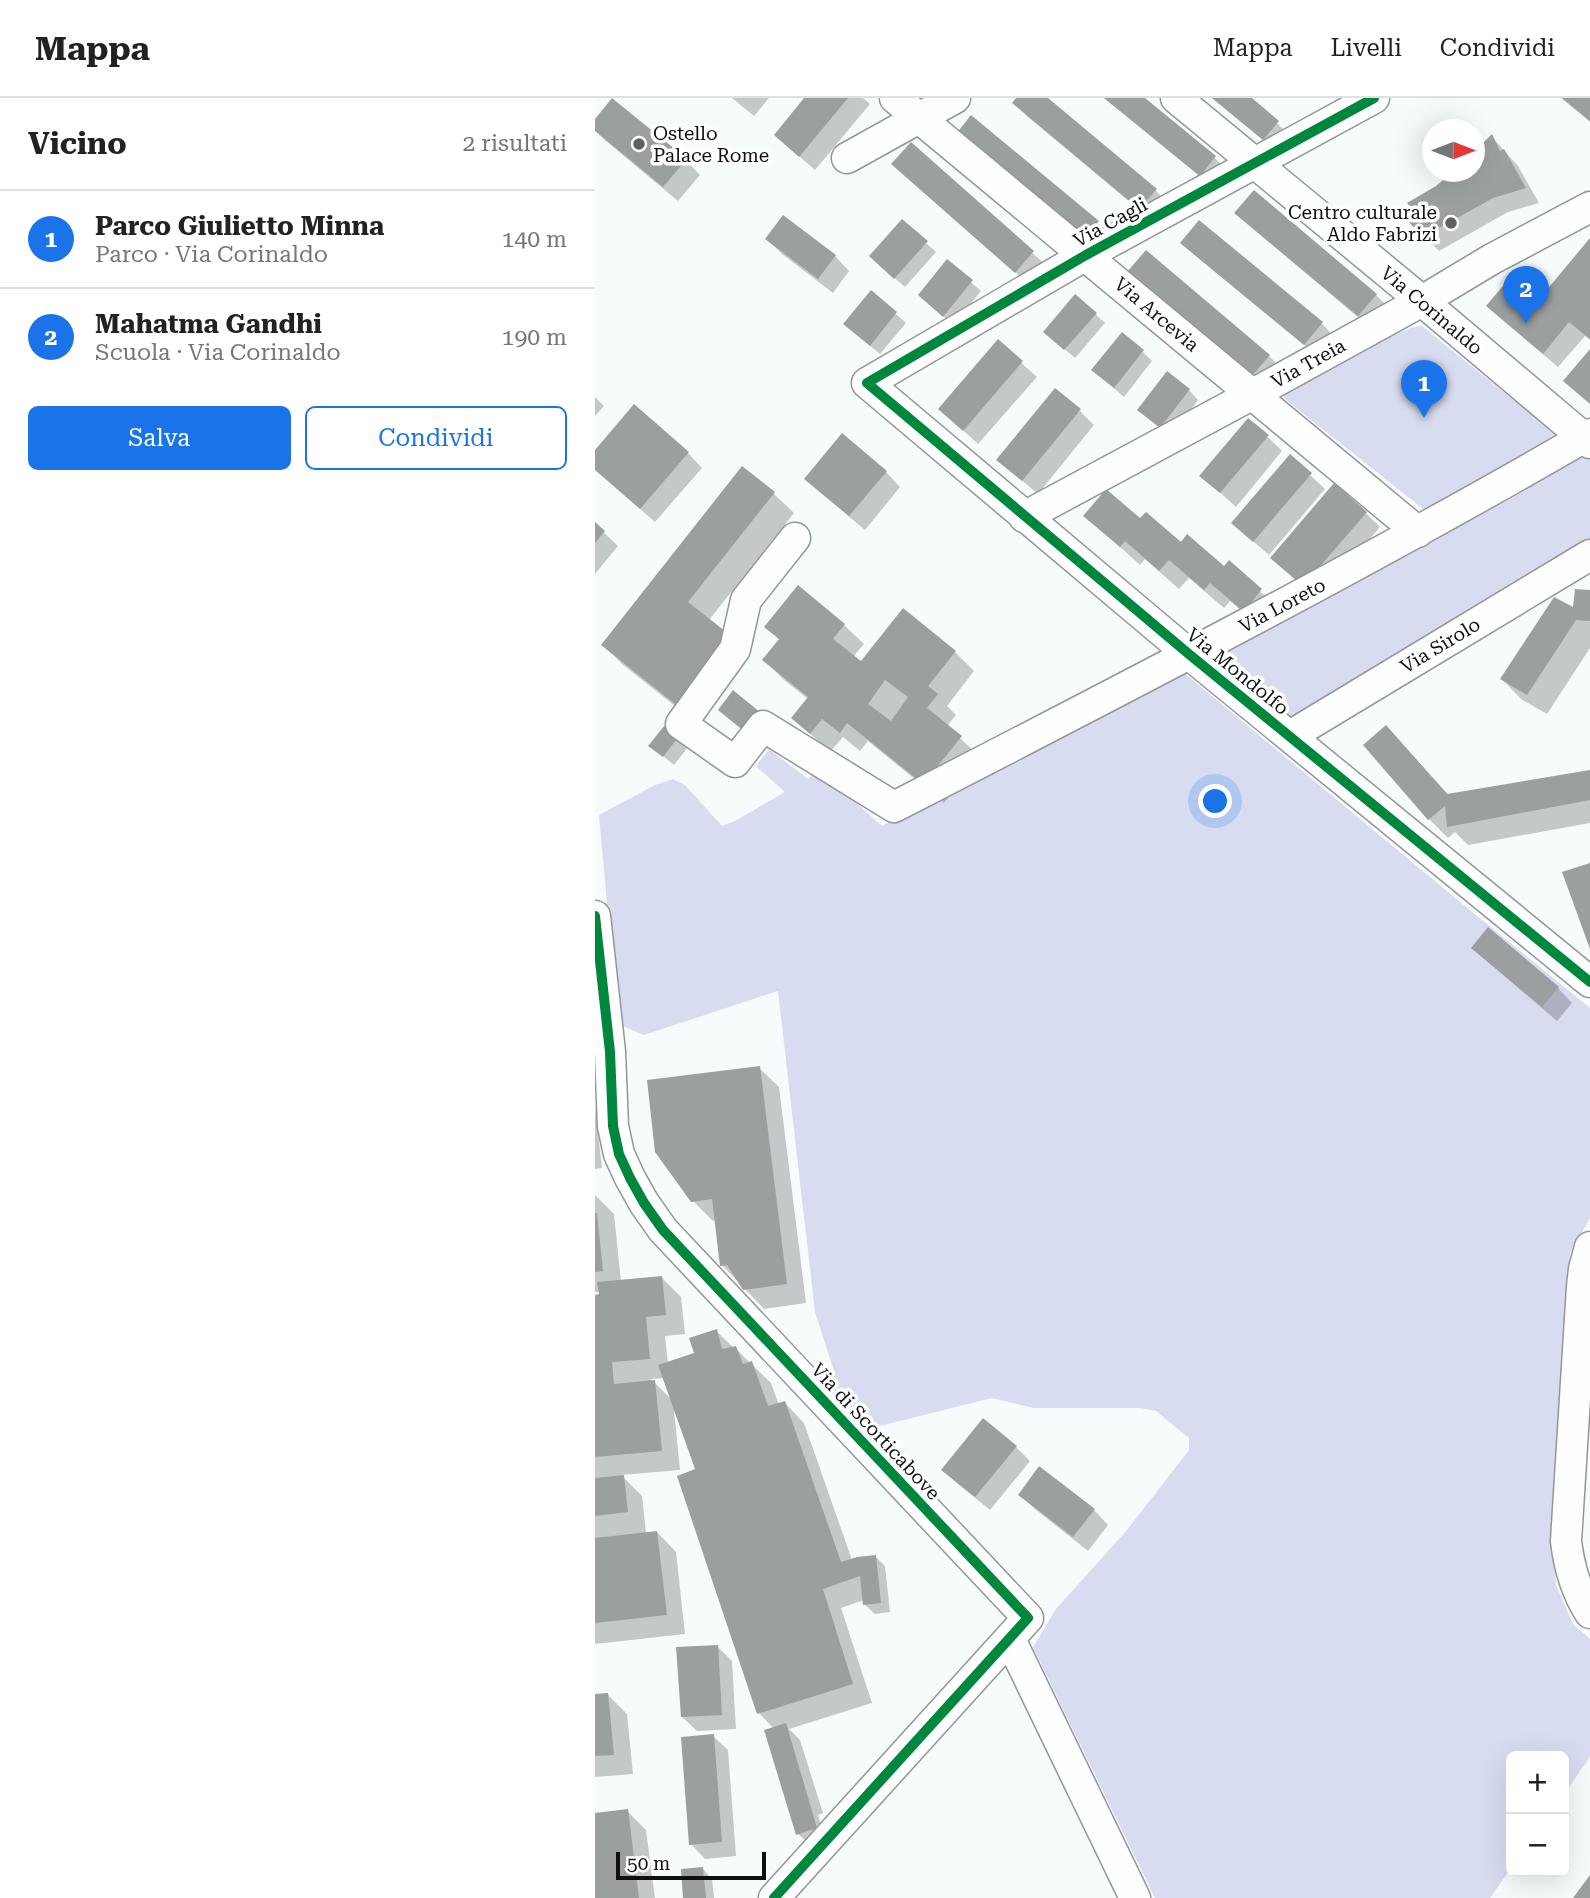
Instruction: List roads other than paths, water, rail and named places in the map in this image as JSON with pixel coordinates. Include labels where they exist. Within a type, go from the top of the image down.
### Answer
[{"type":"street","name":"Via Arcevia","points":[[895,98],[1418,532]]},
{"type":"street","points":[[847,158],[955,98]]},
{"type":"street","name":"Via Corinaldo","points":[[1176,98],[1588,438]]},
{"type":"street","name":"Via Cagli","points":[[867,383],[1086,255],[1374,98]]},
{"type":"street","name":"Via Treia","points":[[1024,517],[1253,394],[1590,207]]},
{"type":"street","name":"Via Mondolfo","points":[[867,383],[1190,655],[1590,982]]},
{"type":"street","name":"Via Loreto","points":[[795,538],[746,600],[735,649],[681,724],[735,762],[763,726],[894,807],[1190,655],[1588,438]]},
{"type":"street","name":"Via Sirolo","points":[[1290,736],[1590,555]]},
{"type":"street","name":"Via di Scorticabove","points":[[595,916],[610,1052],[613,1126],[619,1154],[644,1203],[663,1230],[1028,1618],[774,1898]]},
{"type":"street","points":[[1590,1247],[1581,1287],[1566,1541],[1567,1555],[1577,1588],[1590,1613]]},
{"type":"street","points":[[1010,1639],[1135,1898]]},
{"type":"place","name":"Ostello Palace Rome","points":[[639,144]]},
{"type":"place","name":"Centro culturale Aldo Fabrizi","points":[[1451,223]]},
{"type":"place","name":"Mahatma Gandhi","points":[[1526,324]]},
{"type":"place","name":"Parco Giulietto Minna","points":[[1424,418]]}]
